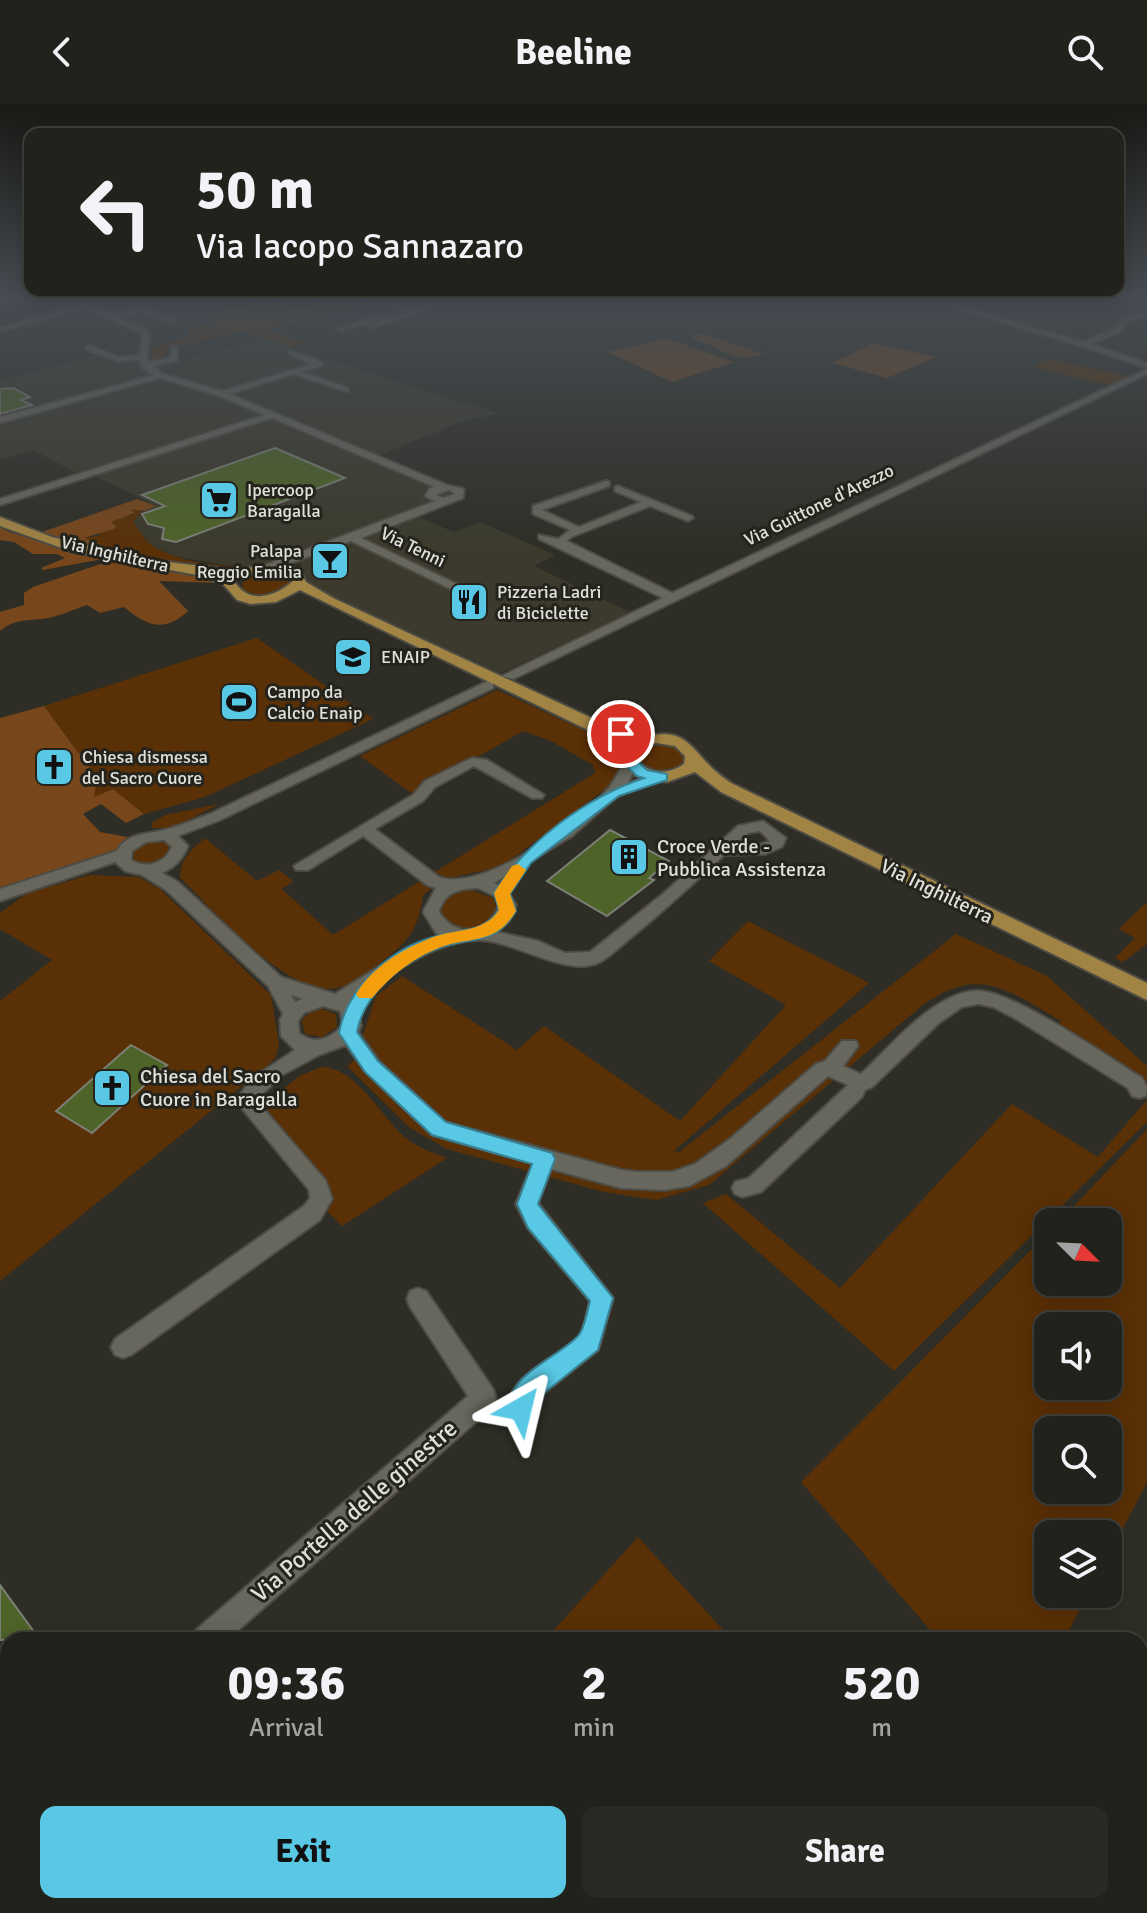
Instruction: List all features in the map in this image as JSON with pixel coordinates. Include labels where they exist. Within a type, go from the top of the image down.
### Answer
[{"type":"main road","name":"Via Inghilterra","points":[[0,512],[30,532]]},
{"type":"main road","name":"Via Inghilterra","points":[[0,521],[131,560],[201,572],[267,568],[297,578],[328,601],[592,725],[615,739],[642,773],[727,788]]},
{"type":"main road","name":"Via Inghilterra","points":[[233,585],[250,571]]},
{"type":"main road","name":"Via Inghilterra","points":[[201,572],[233,585]]},
{"type":"main road","points":[[282,596],[297,578]]},
{"type":"main road","name":"Via Inghilterra","points":[[233,585],[235,592],[244,597],[282,596],[328,601]]},
{"type":"main road","name":"Via Inghilterra","points":[[592,725],[646,739],[663,738],[680,742],[691,750],[694,760],[708,777],[727,788],[1147,992]]},
{"type":"main road","points":[[629,759],[646,739]]},
{"type":"main road","points":[[666,777],[687,771],[694,760]]},
{"type":"street","points":[[0,420],[133,383]]},
{"type":"street","points":[[186,383],[222,394],[272,415],[436,492],[412,515],[267,568]]},
{"type":"street","points":[[222,394],[258,383]]},
{"type":"street","points":[[327,383],[345,390]]},
{"type":"street","name":"Via Guittone d'Arezzo","points":[[508,676],[1117,383]]},
{"type":"street","points":[[0,502],[272,415]]},
{"type":"street","points":[[578,530],[537,512],[537,508],[606,484]]},
{"type":"street","points":[[618,489],[688,518]]},
{"type":"street","points":[[564,545],[562,541],[567,535],[650,502]]},
{"type":"street","points":[[543,537],[672,598]]},
{"type":"street","name":"Via Tenni","points":[[353,538],[457,588]]},
{"type":"street","points":[[297,578],[298,564],[314,553]]},
{"type":"street","points":[[0,895],[123,858],[142,838],[167,835],[215,817],[488,685]]},
{"type":"street","points":[[364,829],[440,888],[480,883],[525,859],[614,793],[627,777],[629,759]]},
{"type":"street","points":[[302,866],[418,798],[430,784],[472,762],[482,763],[537,795]]},
{"type":"street","points":[[614,793],[666,777]]},
{"type":"street","points":[[123,858],[132,869],[145,870],[166,865],[215,817]]},
{"type":"street","points":[[167,835],[177,841],[179,851]]},
{"type":"street","points":[[440,888],[431,912],[433,920],[445,930],[532,945],[563,959],[594,958],[721,851]]},
{"type":"street","points":[[525,859],[502,893],[507,911],[532,945]]},
{"type":"street","points":[[166,865],[172,886]]},
{"type":"street","points":[[145,870],[172,886],[275,982],[292,1014]]},
{"type":"street","points":[[480,883],[502,893]]},
{"type":"street","points":[[276,1070],[293,1040],[288,1026],[292,1014],[305,1004],[337,1004],[407,957],[498,925],[507,911]]},
{"type":"street","points":[[407,957],[433,920]]},
{"type":"street","points":[[275,982],[337,1004],[348,1033],[372,1066],[439,1129],[621,1179],[667,1181],[705,1169],[823,1069],[830,1068],[865,1082],[933,1018],[957,1002],[978,997],[997,1001],[1022,1014],[1135,1083],[1139,1090]]},
{"type":"street","points":[[123,1347],[312,1213],[321,1199],[319,1187],[247,1106],[249,1092],[276,1070],[348,1033]]},
{"type":"street","points":[[293,1040],[324,1046],[372,1066]]},
{"type":"street","points":[[830,1068],[833,1060],[849,1046]]},
{"type":"street","points":[[742,1188],[754,1186],[855,1091],[859,1081]]},
{"type":"street","points":[[521,1409],[523,1395],[590,1342],[602,1298],[536,1221],[527,1204],[545,1159]]},
{"type":"street","name":"Via Portella delle ginestre","points":[[215,1632],[484,1398],[418,1299]]},
{"type":"shaded area","points":[[0,383],[404,383],[500,414],[466,420],[377,456],[464,491],[462,499],[418,517],[454,532],[480,522],[555,555],[534,566],[630,612],[501,673],[313,589],[300,569],[301,563],[241,568],[173,556],[151,545],[132,522],[138,514],[156,506],[88,472],[79,474],[33,450],[0,460]]},
{"type":"shaded area","points":[[137,499],[156,506],[145,511],[130,509],[135,513],[111,522],[116,526],[114,529],[84,538],[103,545],[97,549],[42,532]]},
{"type":"shaded area","points":[[129,510],[142,511],[133,522],[150,544],[165,552],[208,564],[266,565],[214,571],[125,556],[97,549],[90,541],[81,538],[98,536],[110,522],[134,514]]},
{"type":"shaded area","points":[[0,527],[103,559],[43,570],[41,568],[65,558],[57,554],[33,554],[14,542],[0,540]]},
{"type":"shaded area","points":[[109,561],[197,574],[217,583],[159,581],[188,611],[163,625],[147,622],[124,607],[100,613],[87,605],[48,618],[15,622],[0,631],[0,612],[24,605],[24,593],[33,587]]},
{"type":"shaded area","points":[[262,572],[284,573],[292,583],[261,595],[242,589],[243,581]]},
{"type":"shaded area","points":[[257,638],[373,719],[205,797],[144,814],[113,789],[93,798],[73,745],[44,706]]},
{"type":"shaded area","points":[[497,690],[601,738],[615,749],[621,770],[608,787],[501,867],[444,879],[423,895],[418,919],[410,935],[398,949],[359,979],[336,988],[317,987],[296,980],[253,949],[180,878],[184,860],[205,838],[257,881],[279,870],[293,881],[282,889],[333,935],[595,773],[593,765],[551,741],[523,731],[430,784],[418,798],[360,756]]},
{"type":"shaded area","points":[[44,706],[97,778],[94,797],[113,789],[144,814],[126,823],[101,804],[83,814],[100,832],[128,837],[112,854],[0,892],[0,718]]},
{"type":"shaded area","points":[[655,743],[679,747],[687,756],[684,765],[657,772],[639,762],[638,753]]},
{"type":"shaded area","points":[[219,804],[173,828],[152,828],[152,823],[165,815]]},
{"type":"shaded area","points":[[159,840],[172,847],[160,862],[143,864],[130,860],[130,852],[146,841]]},
{"type":"shaded area","points":[[90,875],[139,877],[160,889],[271,995],[279,1044],[276,1057],[267,1066],[0,1281],[0,1001],[52,960],[0,929],[0,913],[27,893]]},
{"type":"shaded area","points":[[468,889],[494,898],[497,911],[486,923],[474,928],[446,924],[440,910],[444,899]]},
{"type":"shaded area","points":[[1147,902],[1147,944],[1123,962],[1115,958],[1135,938],[1119,929]]},
{"type":"shaded area","points":[[748,921],[869,983],[674,1151],[679,1152],[956,934],[1047,976],[1147,1066],[1147,1096],[1135,1083],[1052,1032],[1061,1021],[1023,999],[990,986],[974,984],[957,987],[918,1009],[709,1185],[656,1200],[604,1192],[447,1149],[410,1128],[347,1066],[371,1046],[363,1035],[376,996],[402,976],[517,1050],[544,1026],[680,1121],[786,1005],[709,961]]},
{"type":"shaded area","points":[[322,1009],[336,1014],[337,1027],[322,1037],[305,1034],[302,1020],[310,1012]]},
{"type":"shaded area","points":[[321,1067],[346,1075],[407,1139],[447,1158],[342,1226],[326,1210],[331,1199],[330,1189],[262,1107],[299,1076]]},
{"type":"shaded area","points":[[1147,1100],[1147,1122],[1060,1208],[1034,1208],[1034,1233],[894,1371],[703,1203],[726,1194],[840,1288],[1012,1104],[1098,1157]]},
{"type":"shaded area","points":[[1147,1129],[1147,1482],[1122,1530],[1122,1520],[1034,1520],[1034,1608],[1081,1608],[1068,1632],[932,1632],[801,1482],[1034,1247],[1034,1296],[1122,1296],[1122,1208],[1072,1208]]},
{"type":"shaded area","points":[[638,1537],[725,1632],[552,1632]]},
{"type":"building","points":[[13,388],[30,397],[21,400],[32,405],[0,414],[0,389]]},
{"type":"building","name":"Ipercoop Baragalla","points":[[275,448],[345,478],[176,542],[162,539],[164,528],[148,524],[142,514],[165,506],[142,495]]},
{"type":"building","points":[[610,830],[669,861],[649,878],[654,880],[607,916],[547,881]]},
{"type":"building","name":"Chiesa del Sacro Cuore in Baragalla","points":[[131,1045],[167,1065],[92,1133],[56,1111]]},
{"type":"building","points":[[0,1585],[34,1632],[0,1632]]},
{"type":"slow traffic","points":[[365,994],[379,977],[407,957],[437,942],[479,934],[498,925],[507,911],[507,902],[502,893],[518,870]]},
{"type":"place","name":"Ipercoop Baragalla","points":[[219,500]]},
{"type":"place","name":"Palapa Reggio Emilia","points":[[330,561]]},
{"type":"place","name":"Pizzeria Ladri di Biciclette","points":[[469,602]]},
{"type":"place","name":"ENAIP","points":[[353,657]]},
{"type":"place","name":"Campo da Calcio Enaip","points":[[239,702]]},
{"type":"place","name":"Chiesa dismessa del Sacro Cuore","points":[[54,767]]},
{"type":"place","name":"Croce Verde - Pubblica Assistenza","points":[[629,857]]},
{"type":"place","name":"Chiesa del Sacro Cuore in Baragalla","points":[[112,1088]]},
{"type":"route","points":[[521,1409],[523,1395],[590,1342],[602,1298],[536,1221],[527,1204],[545,1159],[439,1129],[372,1066],[348,1033],[352,1026],[352,1012],[379,977],[407,957],[437,942],[479,934],[498,925],[507,911],[507,902],[502,893],[525,859],[614,793],[636,783],[662,777],[642,773],[628,761],[631,748],[646,739],[621,734]]}]
